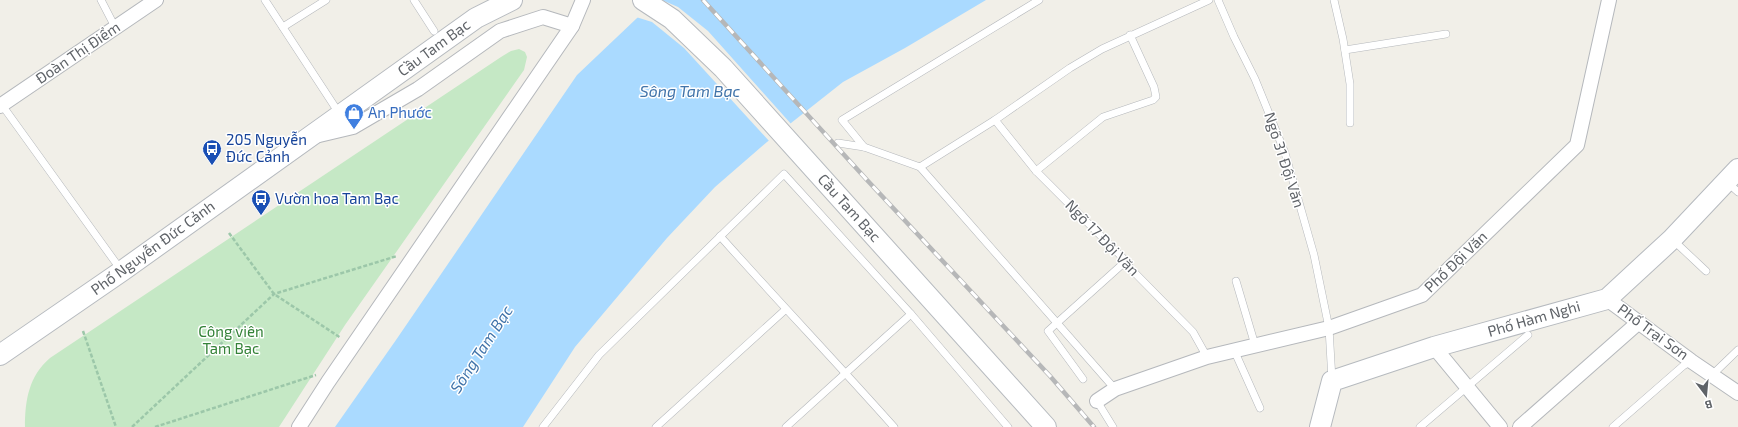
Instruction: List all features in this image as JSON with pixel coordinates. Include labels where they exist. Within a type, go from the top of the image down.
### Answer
[{"type":"main road","name":"Phố Nguyễn Đức Cảnh","points":[[303,139],[351,90],[434,31],[485,0]]},
{"type":"main road","name":"Cầu Tam Bạc","points":[[358,102],[476,18],[512,0]]},
{"type":"main road","name":"Cầu Tam Bạc","points":[[643,0],[672,19],[723,68],[1046,427]]},
{"type":"main road","name":"Phố Nguyễn Đức Cảnh","points":[[0,354],[122,271],[303,139],[358,102]]},
{"type":"main road","name":"Phố Hàm Nghi","points":[[1332,381],[1434,347],[1607,299],[1734,181]]},
{"type":"main road","points":[[1320,427],[1332,381]]},
{"type":"street","name":"Đoàn Thị Điểm","points":[[1,106],[156,0]]},
{"type":"street","points":[[299,427],[328,382],[572,26],[583,0]]},
{"type":"street","name":"Phố Đội Văn","points":[[1097,401],[1115,389],[1207,357],[1329,328],[1422,295],[1577,145],[1609,0]]},
{"type":"street","points":[[303,139],[353,127],[418,89],[500,31],[543,17],[572,26]]},
{"type":"street","name":"Phố Trại Sơn","points":[[1607,299],[1691,361],[1738,393]]},
{"type":"street","points":[[1520,427],[1639,322]]},
{"type":"street","points":[[1434,347],[1500,427]]},
{"type":"lane","points":[[101,0],[115,27]]},
{"type":"lane","points":[[265,0],[335,107]]},
{"type":"lane","points":[[283,27],[326,0]]},
{"type":"lane","points":[[414,0],[434,31]]},
{"type":"lane","points":[[864,147],[842,120],[1039,0]]},
{"type":"lane","points":[[920,167],[995,120],[1070,68],[1102,49],[1209,0]]},
{"type":"lane","name":"Ngõ 31 Đội Văn","points":[[1218,0],[1234,37],[1255,79],[1285,153],[1314,255],[1329,328],[1332,381]]},
{"type":"lane","points":[[1334,0],[1345,50],[1350,84],[1350,123]]},
{"type":"lane","points":[[1345,50],[1446,34]]},
{"type":"lane","points":[[1036,171],[1103,117],[1153,100],[1156,97],[1154,87],[1130,35]]},
{"type":"lane","points":[[1,106],[122,271]]},
{"type":"lane","name":"Ngõ 17 Đội Văn","points":[[995,120],[1036,171],[1126,261],[1130,269],[1193,332],[1207,357]]},
{"type":"lane","points":[[838,143],[864,147],[920,167],[1115,389]]},
{"type":"lane","points":[[543,427],[600,355],[784,174],[911,314],[1008,427]]},
{"type":"lane","points":[[720,236],[786,310],[846,372],[894,427]]},
{"type":"lane","points":[[1672,239],[1706,271]]},
{"type":"lane","points":[[1083,379],[1048,331],[1126,261]]},
{"type":"lane","points":[[1236,281],[1255,345]]},
{"type":"lane","points":[[656,427],[786,310]]},
{"type":"lane","points":[[786,427],[911,314]]},
{"type":"lane","points":[[1420,427],[1528,336]]},
{"type":"lane","points":[[1234,350],[1260,408]]},
{"type":"lane","points":[[1712,375],[1738,350]]},
{"type":"lane","points":[[1614,427],[1683,366],[1691,361]]},
{"type":"lane","points":[[1097,401],[1113,427]]},
{"type":"path","points":[[229,233],[274,294],[341,338]]},
{"type":"path","points":[[132,427],[274,294],[399,255]]},
{"type":"path","points":[[84,331],[116,427]]},
{"type":"path","points":[[155,427],[316,375]]},
{"type":"green space","name":"Công viên Tam Bạc","points":[[519,49],[525,52],[527,57],[524,70],[345,325],[279,427],[25,427],[27,398],[30,389],[37,373],[50,358],[501,57],[511,51]]},
{"type":"water","name":"Sông Tam Bạc","points":[[656,0],[986,0],[905,48],[843,82],[767,142],[715,187],[667,238],[575,347],[523,427],[335,427],[577,75]]},
{"type":"pier","points":[[653,0],[662,0],[678,7],[708,31],[792,125],[770,142],[684,48],[652,22],[636,17]]},
{"type":"railway","points":[[703,0],[867,180],[1050,376],[1094,427]]},
{"type":"place","name":"An Phước","points":[[354,130]]},
{"type":"place","name":"205 Nguyễn Đức Cảnh","points":[[212,166]]},
{"type":"place","name":"Vườn hoa Tam Bạc","points":[[261,216]]}]
